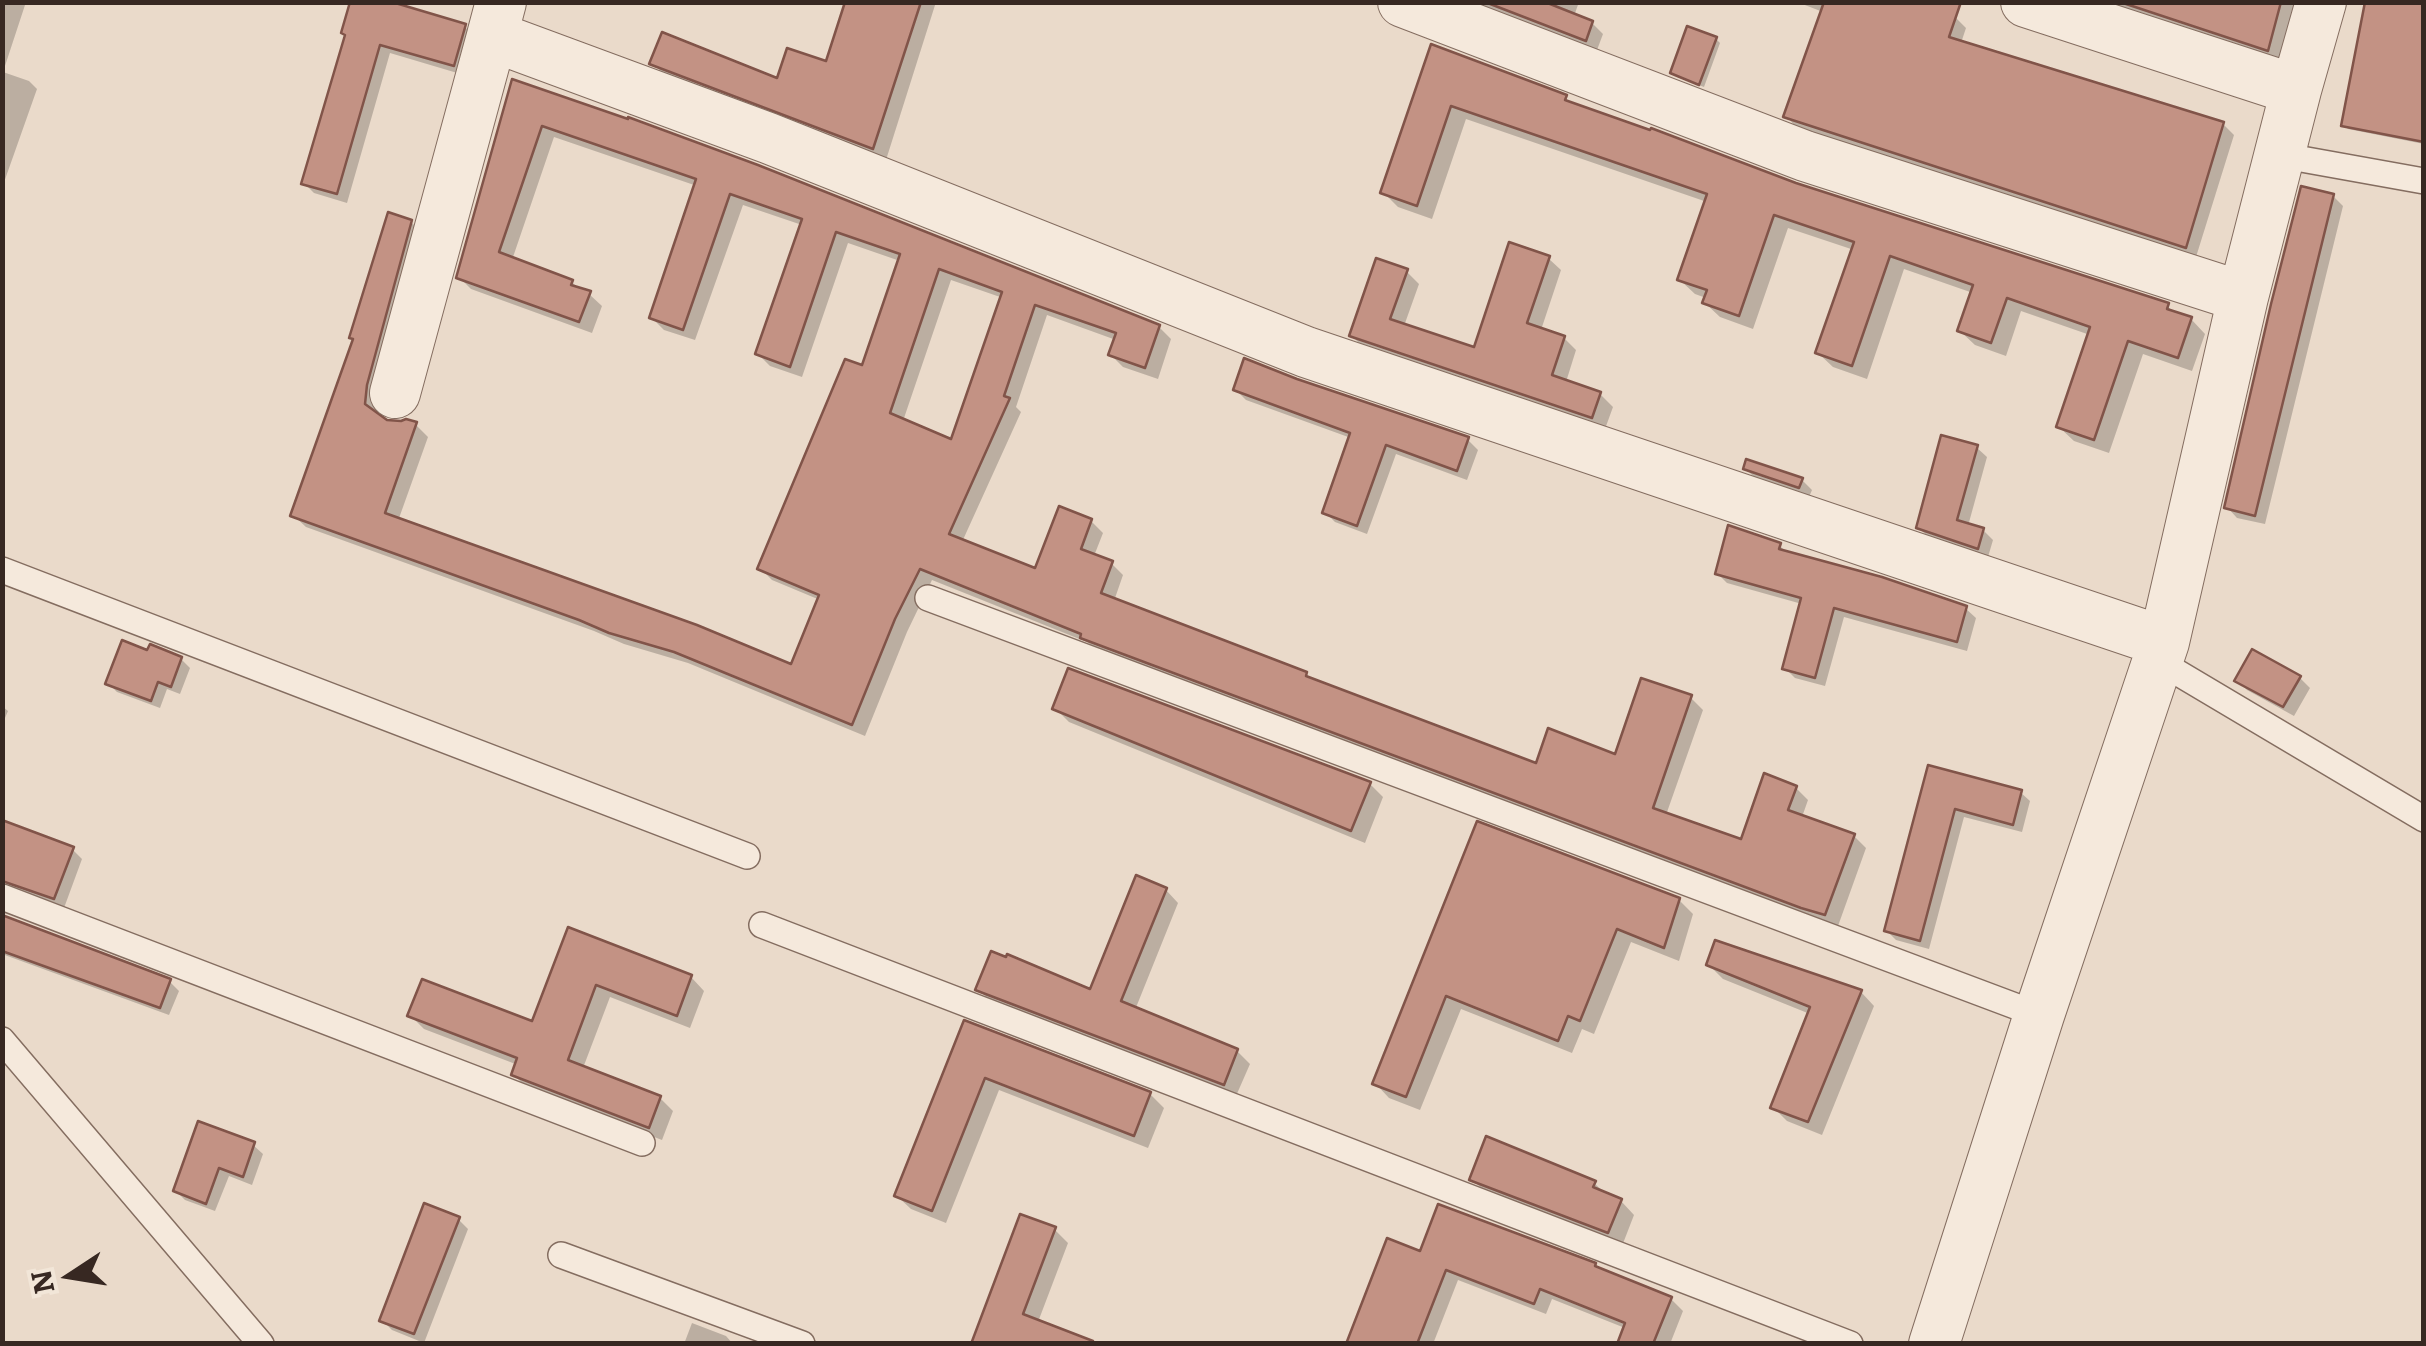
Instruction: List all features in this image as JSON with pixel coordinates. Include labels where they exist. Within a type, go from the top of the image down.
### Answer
[{"type":"street","points":[[1403,2],[1805,156],[2243,297]]},
{"type":"street","points":[[2026,2],[2296,90]]},
{"type":"street","points":[[1934,1344],[2161,652],[2243,297],[2322,2]]},
{"type":"street","points":[[395,393],[493,13],[768,138],[1306,352],[2161,652]]},
{"type":"lane","points":[[2279,155],[2424,181]]},
{"type":"lane","points":[[2,570],[747,856]]},
{"type":"lane","points":[[928,598],[2039,1015]]},
{"type":"lane","points":[[2161,652],[2424,819]]},
{"type":"lane","points":[[2,897],[642,1143]]},
{"type":"lane","points":[[762,925],[1850,1344]]},
{"type":"lane","points":[[2,1040],[261,1344]]},
{"type":"lane","points":[[561,1255],[802,1344]]},
{"type":"building","points":[[350,2],[392,2],[466,24],[454,66],[380,45],[337,194],[301,184],[345,35],[341,33]]},
{"type":"building","points":[[845,2],[921,2],[873,149],[649,64],[662,32],[777,78],[787,48],[826,61]]},
{"type":"building","points":[[1485,2],[1545,2],[1593,21],[1586,41]]},
{"type":"building","points":[[1824,2],[1961,2],[1949,37],[2224,122],[2186,248],[1783,117]]},
{"type":"building","points":[[2120,2],[2281,2],[2268,51]]},
{"type":"building","points":[[2365,2],[2424,2],[2424,142],[2341,126]]},
{"type":"building","points":[[1687,26],[1717,37],[1699,85],[1670,73]]},
{"type":"building","points":[[1431,44],[1567,95],[1565,100],[1796,183],[2169,303],[2167,309],[2192,317],[2178,358],[2128,341],[2094,440],[2056,427],[2090,327],[2007,298],[1991,343],[1957,331],[1973,285],[1890,256],[1852,366],[1815,353],[1854,242],[1774,215],[1739,316],[1702,303],[1707,290],[1677,280],[1707,194],[1451,106],[1417,206],[1380,193]]},
{"type":"building","points":[[512,79],[758,165],[1160,325],[1145,368],[1108,355],[1116,333],[1035,305],[1004,396],[1010,398],[949,534],[1035,568],[1059,506],[1092,519],[1081,549],[1113,561],[1101,593],[1536,763],[1548,728],[1615,754],[1641,678],[1692,695],[1653,808],[1741,839],[1764,773],[1797,786],[1788,810],[1855,834],[1825,915],[1080,638],[1081,634],[920,569],[852,725],[674,652],[609,633],[290,516],[353,339],[349,338],[388,212],[412,220],[365,404],[387,420],[417,422],[385,513],[697,625],[791,664],[819,595],[757,569],[845,359],[862,365],[900,254],[836,232],[790,367],[755,354],[802,219],[730,194],[683,330],[649,318],[696,179],[542,126],[499,252],[573,280],[571,285],[591,291],[579,322],[456,278]],"holes":[[[939,269],[1002,292],[951,439],[890,413]]]},
{"type":"building","points":[[2301,186],[2334,194],[2255,516],[2224,508]]},
{"type":"building","points":[[1509,242],[1550,256],[1527,323],[1565,336],[1552,375],[1601,392],[1592,418],[1349,336],[1376,258],[1408,269],[1390,319],[1474,347]]},
{"type":"building","points":[[1244,358],[1469,437],[1457,471],[1386,445],[1357,526],[1322,513],[1350,433],[1233,390]]},
{"type":"building","points":[[1941,435],[1978,445],[1957,520],[1984,528],[1978,549],[1916,528]]},
{"type":"building","points":[[1746,459],[1803,478],[1799,488],[1743,469]]},
{"type":"building","points":[[1728,525],[1781,543],[1779,549],[1882,577],[1967,606],[1957,642],[1834,608],[1815,678],[1782,669],[1801,598],[1715,574]]},
{"type":"building","points":[[122,640],[147,650],[150,644],[182,657],[171,687],[158,682],[151,701],[105,684]]},
{"type":"building","points":[[2252,649],[2301,676],[2283,707],[2234,681]]},
{"type":"building","points":[[1068,668],[1371,782],[1351,831],[1052,709]]},
{"type":"building","points":[[1928,765],[2022,790],[2013,825],[1955,809],[1920,941],[1884,931]]},
{"type":"building","points":[[2,820],[74,847],[54,899],[2,881]]},
{"type":"building","points":[[1477,821],[1680,898],[1664,948],[1617,929],[1580,1021],[1568,1016],[1558,1041],[1446,996],[1406,1097],[1372,1084]]},
{"type":"building","points":[[1136,875],[1167,888],[1121,1001],[1238,1049],[1224,1085],[975,990],[991,951],[1090,989]]},
{"type":"building","points":[[2,915],[171,979],[160,1008],[2,951]]},
{"type":"building","points":[[568,927],[692,975],[677,1016],[596,985],[568,1060],[661,1096],[649,1128],[511,1075],[517,1058],[407,1016],[422,979],[532,1021]]},
{"type":"building","points":[[1715,940],[1862,990],[1808,1122],[1770,1108],[1810,1007],[1706,965]]},
{"type":"building","points":[[964,1020],[1151,1092],[1134,1136],[985,1078],[932,1211],[894,1196]]},
{"type":"building","points":[[198,1121],[255,1142],[243,1177],[219,1168],[206,1204],[173,1191]]},
{"type":"building","points":[[1486,1136],[1596,1181],[1593,1187],[1622,1199],[1608,1233],[1469,1180]]},
{"type":"building","points":[[424,1203],[460,1217],[414,1334],[379,1321]]},
{"type":"building","points":[[1438,1204],[1596,1263],[1595,1266],[1672,1297],[1653,1344],[1617,1344],[1625,1323],[1540,1289],[1534,1304],[1446,1270],[1417,1344],[1346,1344],[1387,1238],[1420,1251]]},
{"type":"building","points":[[1020,1214],[1056,1227],[1023,1314],[1093,1341],[1092,1344],[971,1344]]}]
